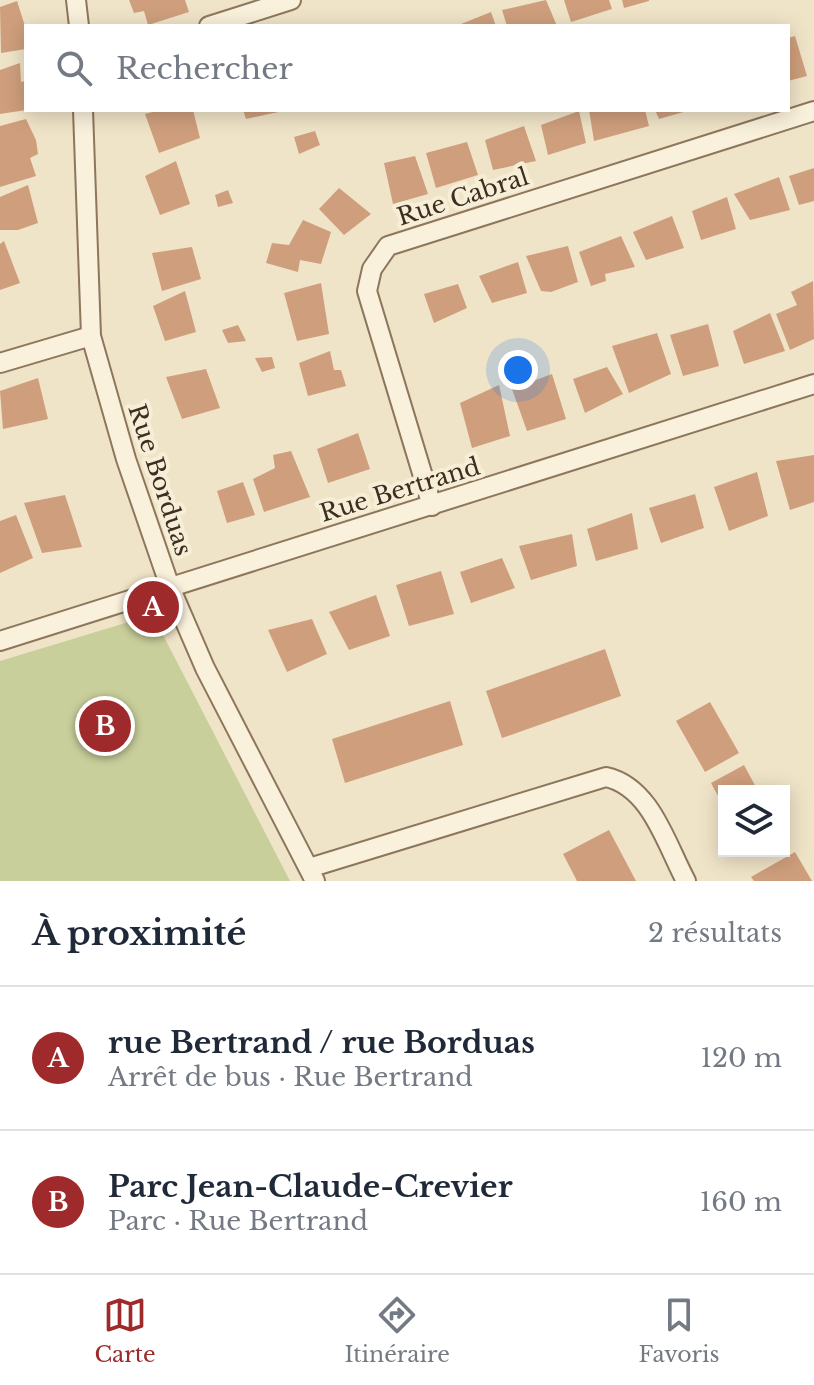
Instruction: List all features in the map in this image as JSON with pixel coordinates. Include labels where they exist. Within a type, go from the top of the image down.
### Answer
[{"type":"street","points":[[76,0],[79,24]]},
{"type":"street","points":[[215,24],[291,0]]},
{"type":"street","name":"Rue Cabral","points":[[432,506],[367,291],[372,269],[388,246],[814,111]]},
{"type":"street","name":"Rue Borduas","points":[[83,112],[91,336],[126,459],[170,587],[205,668],[312,875]]},
{"type":"street","points":[[0,363],[91,336]]},
{"type":"street","name":"Rue Bertrand","points":[[0,641],[814,384]]},
{"type":"street","points":[[312,875],[606,777],[620,780],[642,797],[686,881]]},
{"type":"green space","points":[[143,620],[161,631],[290,881],[0,881],[0,661]]},
{"type":"building","points":[[129,0],[185,0],[189,12],[151,24],[148,24],[144,11],[134,13]]},
{"type":"building","points":[[546,0],[556,24],[506,24],[502,10]]},
{"type":"building","points":[[564,0],[609,0],[612,9],[571,22]]},
{"type":"building","points":[[622,0],[649,0],[649,1],[624,8]]},
{"type":"building","points":[[17,1],[24,24],[24,49],[1,53],[0,7]]},
{"type":"building","points":[[491,12],[495,24],[461,24]]},
{"type":"building","points":[[795,36],[807,76],[790,80],[790,37]]},
{"type":"building","points":[[20,63],[21,82],[24,81],[24,110],[0,114],[0,70]]},
{"type":"building","points":[[194,112],[200,138],[159,153],[145,114]]},
{"type":"building","points":[[244,112],[278,112],[246,119]]},
{"type":"building","points":[[579,112],[586,143],[548,155],[541,125]]},
{"type":"building","points":[[589,112],[646,112],[649,126],[594,141]]},
{"type":"building","points":[[656,112],[684,112],[659,119]]},
{"type":"building","points":[[26,119],[36,140],[38,154],[30,158],[36,176],[0,187],[0,126]]},
{"type":"building","points":[[524,126],[536,161],[493,170],[485,140]]},
{"type":"building","points":[[315,131],[320,145],[299,154],[294,137]]},
{"type":"building","points":[[467,142],[478,175],[436,188],[426,153]]},
{"type":"building","points":[[415,156],[428,194],[393,204],[384,163]]},
{"type":"building","points":[[176,161],[190,204],[160,215],[145,176]]},
{"type":"building","points":[[814,168],[814,201],[799,205],[789,176]]},
{"type":"building","points":[[779,177],[790,210],[750,220],[734,194]]},
{"type":"building","points":[[28,185],[38,223],[18,230],[0,230],[0,197]]},
{"type":"building","points":[[339,188],[371,214],[344,235],[319,209]]},
{"type":"building","points":[[228,190],[233,203],[218,207],[215,195]]},
{"type":"building","points":[[727,197],[736,229],[701,240],[692,211]]},
{"type":"building","points":[[672,216],[684,248],[646,260],[633,232]]},
{"type":"building","points":[[303,220],[331,232],[321,264],[300,260],[298,272],[266,263],[272,243],[289,245]]},
{"type":"building","points":[[621,236],[635,267],[605,274],[606,281],[591,286],[579,252]]},
{"type":"building","points":[[4,241],[20,283],[0,290],[0,244]]},
{"type":"building","points":[[568,246],[578,282],[551,292],[541,291],[526,256]]},
{"type":"building","points":[[192,247],[201,279],[162,291],[152,253]]},
{"type":"building","points":[[518,262],[527,293],[492,303],[479,276]]},
{"type":"building","points":[[813,281],[814,339],[790,350],[776,314],[797,305],[791,292]]},
{"type":"building","points":[[321,283],[329,334],[297,341],[284,293]]},
{"type":"building","points":[[458,284],[467,308],[434,323],[424,294]]},
{"type":"building","points":[[185,291],[196,332],[165,341],[153,306]]},
{"type":"building","points":[[770,313],[785,351],[744,364],[733,331]]},
{"type":"building","points":[[708,324],[719,366],[683,376],[670,335]]},
{"type":"building","points":[[238,325],[246,341],[228,343],[222,330]]},
{"type":"building","points":[[657,333],[671,374],[629,393],[612,346]]},
{"type":"building","points":[[330,351],[334,370],[341,370],[346,386],[308,396],[299,363]]},
{"type":"building","points":[[272,357],[275,368],[262,372],[255,358]]},
{"type":"building","points":[[607,367],[623,394],[585,413],[573,379]]},
{"type":"building","points":[[206,369],[220,408],[182,419],[166,377]]},
{"type":"building","points":[[552,374],[566,419],[527,431],[512,389]]},
{"type":"building","points":[[38,378],[48,419],[3,429],[0,391]]},
{"type":"building","points":[[499,385],[510,436],[472,448],[460,403]]},
{"type":"building","points":[[358,433],[370,469],[328,483],[317,449]]},
{"type":"building","points":[[291,451],[310,497],[264,512],[253,479],[275,468],[273,455]]},
{"type":"building","points":[[814,455],[814,502],[790,510],[776,461]]},
{"type":"building","points":[[757,472],[768,516],[729,531],[714,487]]},
{"type":"building","points":[[243,482],[255,515],[227,523],[217,491]]},
{"type":"building","points":[[695,494],[704,528],[661,543],[649,508]]},
{"type":"building","points":[[65,495],[82,547],[42,553],[24,503]]},
{"type":"building","points":[[632,513],[638,549],[596,561],[587,529]]},
{"type":"building","points":[[16,515],[33,558],[0,573],[0,521]]},
{"type":"building","points":[[572,534],[577,566],[531,580],[519,546]]},
{"type":"building","points":[[502,558],[515,588],[471,603],[460,572]]},
{"type":"building","points":[[441,571],[454,614],[409,626],[396,585]]},
{"type":"building","points":[[376,595],[390,636],[349,650],[329,612]]},
{"type":"building","points":[[312,619],[327,654],[287,672],[268,630]]},
{"type":"building","points":[[605,649],[621,696],[502,738],[486,691]]},
{"type":"building","points":[[450,701],[463,745],[345,783],[332,739]]},
{"type":"building","points":[[710,702],[739,753],[705,772],[676,721]]},
{"type":"building","points":[[744,765],[755,785],[718,785],[718,796],[711,783]]},
{"type":"building","points":[[609,830],[636,881],[577,881],[563,854]]},
{"type":"building","points":[[795,852],[812,881],[754,881],[751,877],[790,857]]},
{"type":"place","name":"rue Bertrand / rue Borduas","points":[[153,607]]},
{"type":"place","name":"Parc Jean-Claude-Crevier","points":[[105,726]]}]
